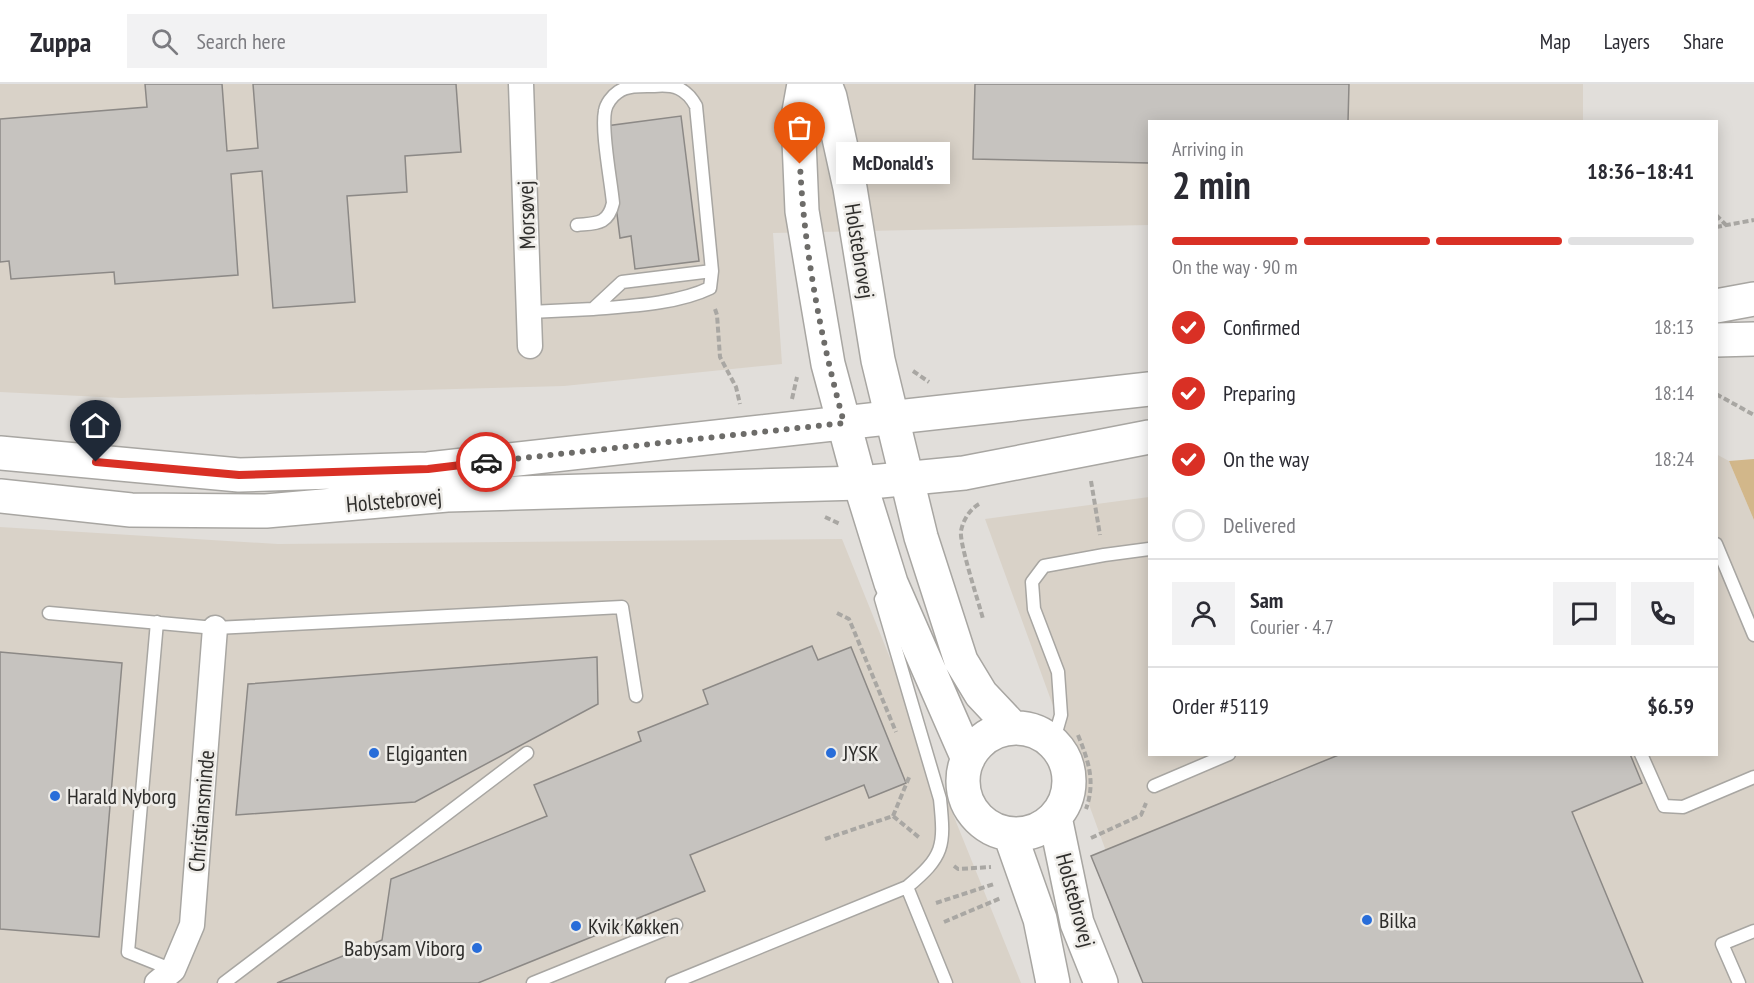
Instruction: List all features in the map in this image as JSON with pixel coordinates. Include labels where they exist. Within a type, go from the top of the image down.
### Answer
[{"type":"main road","points":[[804,84],[798,117],[802,211],[828,364],[860,483],[891,583],[968,759]]},
{"type":"main road","name":"Holstebrovej","points":[[825,84],[830,97],[850,188],[878,360],[921,537],[961,661],[981,694],[1013,728]]},
{"type":"main road","points":[[1718,306],[1754,299]]},
{"type":"main road","points":[[1718,340],[1754,339]]},
{"type":"main road","name":"Holstebrovej","points":[[0,453],[239,475],[416,469],[892,419],[1148,389]]},
{"type":"main road","name":"Holstebrovej","points":[[0,496],[131,510],[266,511],[447,495],[860,483],[964,472],[1148,437]]},
{"type":"main road","points":[[1013,728],[1041,734],[1053,743],[1063,756],[1068,771],[1068,788],[1064,803],[1055,817],[1042,827],[1027,833],[1010,834],[994,829],[980,820],[970,807],[964,791],[963,775],[968,759],[976,746],[999,730],[1013,728]]},
{"type":"main road","name":"Holstebrovej","points":[[1055,817],[1077,923],[1101,983]]},
{"type":"main road","name":"Holstebrovej","points":[[1010,834],[1040,919],[1053,983]]},
{"type":"street","name":"Morsøvej","points":[[521,84],[530,346]]},
{"type":"street","name":"Christiansminde","points":[[165,977],[192,925],[215,628]]},
{"type":"lane","points":[[530,312],[631,306],[696,295],[710,288],[712,271],[696,106],[684,90],[666,85],[630,87],[618,92],[611,99],[604,115],[613,203],[611,215],[602,222],[577,225]]},
{"type":"lane","points":[[593,309],[622,282],[712,271]]},
{"type":"lane","points":[[1053,743],[1061,715],[1058,672],[1034,609],[1032,582],[1044,566],[1148,549]]},
{"type":"lane","points":[[1718,550],[1754,635]]},
{"type":"lane","points":[[672,983],[906,887],[927,871],[939,854],[943,831],[940,799],[881,599],[891,583]]},
{"type":"lane","points":[[49,613],[215,628],[622,607],[636,696]]},
{"type":"lane","points":[[157,622],[128,952],[165,977]]},
{"type":"lane","points":[[224,983],[527,753]]},
{"type":"lane","points":[[1154,786],[1224,756]]},
{"type":"lane","points":[[1642,756],[1664,806],[1683,807],[1754,777]]},
{"type":"lane","points":[[906,887],[946,983]]},
{"type":"lane","points":[[533,983],[676,925]]},
{"type":"lane","points":[[1739,983],[1722,944],[1754,931]]},
{"type":"path","points":[[1718,217],[1726,225]]},
{"type":"path","points":[[1718,227],[1754,220]]},
{"type":"path","points":[[707,290],[717,315],[720,357],[736,387],[741,408]]},
{"type":"path","points":[[1718,395],[1754,415]]},
{"type":"path","points":[[1090,480],[1104,555]]},
{"type":"path","points":[[837,613],[849,619],[898,738]]},
{"type":"path","points":[[893,816],[912,770]]},
{"type":"shaded area","points":[[0,84],[1583,84],[1583,120],[1148,120],[1148,225],[773,233],[782,364],[564,386],[121,398],[0,392]]},
{"type":"shaded area","points":[[1718,455],[1729,461],[1754,520],[1754,983],[1154,983],[985,519],[1148,497],[1148,756],[1718,756]]},
{"type":"shaded area","points":[[1754,459],[1754,520],[1729,461]]},
{"type":"shaded area","points":[[0,527],[278,544],[842,539],[1021,983],[0,983]]},
{"type":"building","points":[[145,84],[222,84],[227,151],[258,148],[253,84],[456,84],[461,152],[405,156],[407,192],[347,196],[355,302],[273,308],[262,171],[231,174],[238,275],[115,284],[114,272],[11,279],[9,261],[0,262],[0,119],[147,107]]},
{"type":"building","points":[[975,84],[1349,84],[1348,120],[1148,120],[1148,163],[973,159]]},
{"type":"building","points":[[681,116],[699,261],[635,269],[631,236],[620,238],[606,126]]},
{"type":"building","points":[[812,646],[818,660],[851,647],[906,783],[869,798],[864,785],[690,855],[705,891],[478,983],[277,983],[382,940],[391,879],[547,816],[534,785],[641,741],[638,732],[708,704],[703,690]]},
{"type":"building","name":"Harald Nyborg","points":[[0,652],[122,663],[99,937],[0,929]]},
{"type":"building","name":"Elgiganten","points":[[597,657],[598,704],[415,802],[236,815],[248,684]]},
{"type":"building","name":"Bilka","points":[[1336,756],[1631,756],[1642,783],[1572,812],[1643,983],[1143,983],[1091,856]]},
{"type":"way so far","points":[[486,462],[844,423],[828,364],[802,211],[800,164]]},
{"type":"place","name":"McDonald's","points":[[800,164]]},
{"type":"place","name":"Elgiganten","points":[[374,753]]},
{"type":"place","name":"JYSK","points":[[831,753]]},
{"type":"place","name":"Harald Nyborg","points":[[55,796]]},
{"type":"place","name":"Bilka","points":[[1367,920]]},
{"type":"place","name":"Kvik Køkken","points":[[576,926]]},
{"type":"place","name":"Babysam Viborg","points":[[477,948]]},
{"type":"route","points":[[96,462],[239,475],[428,469],[486,462]]}]
